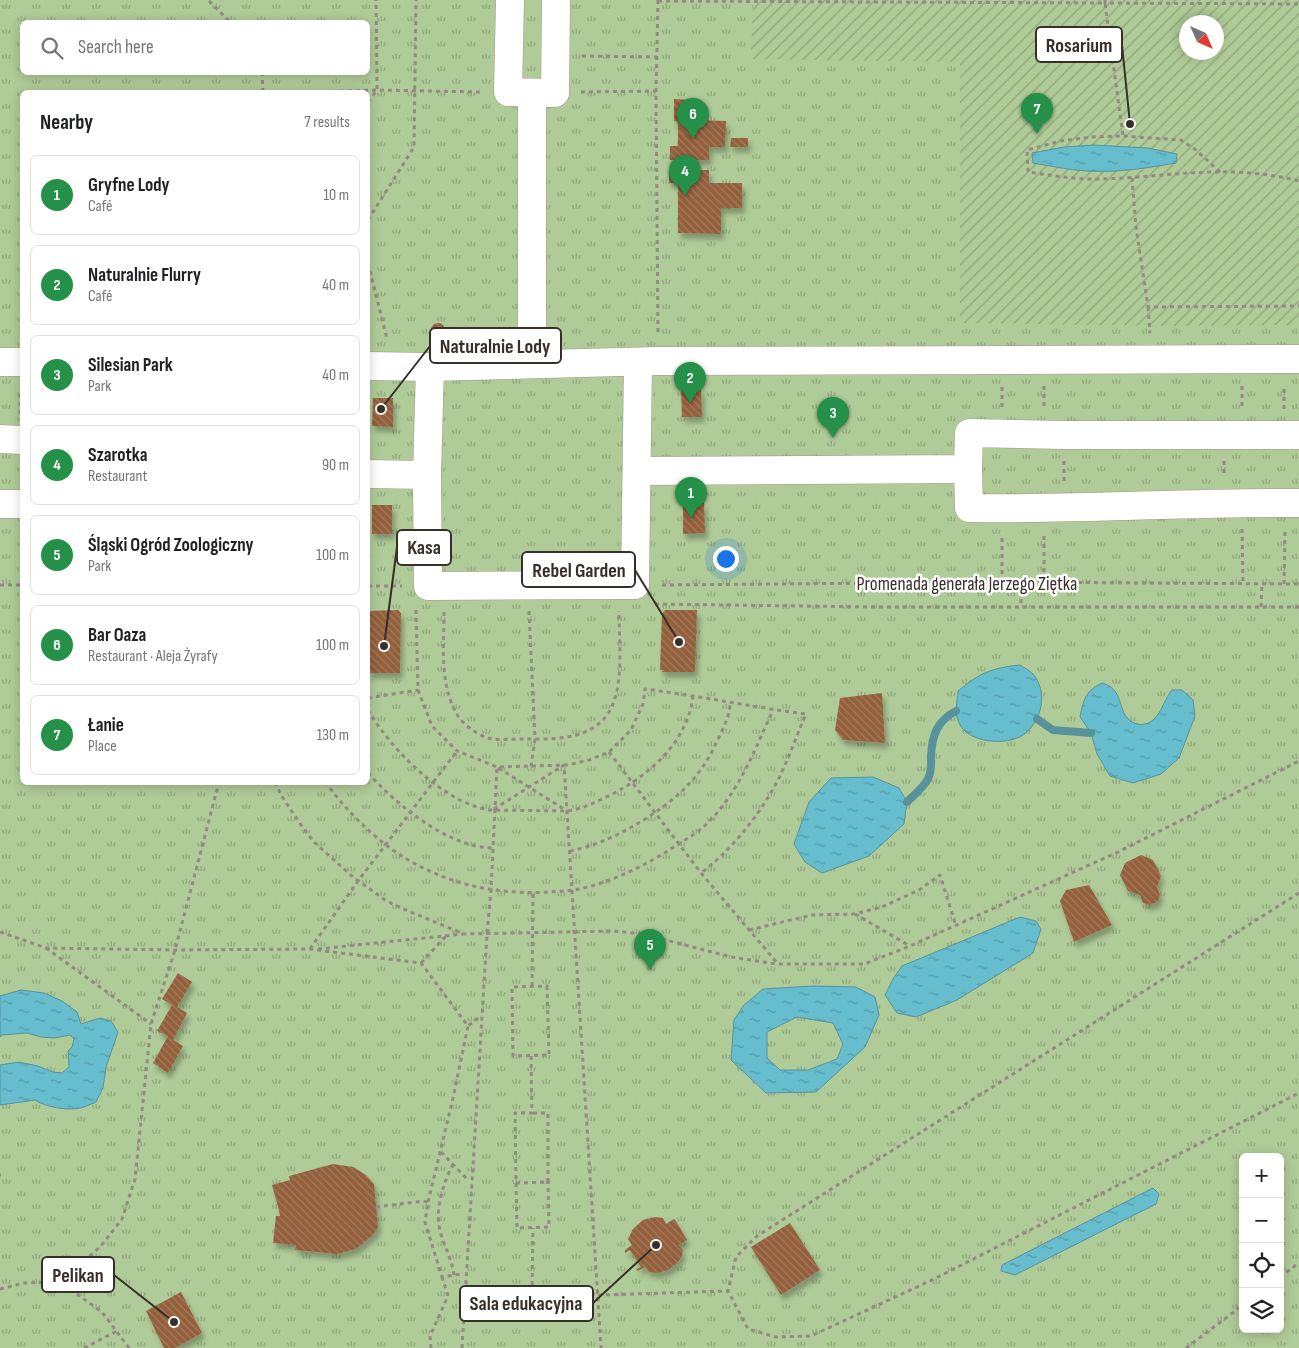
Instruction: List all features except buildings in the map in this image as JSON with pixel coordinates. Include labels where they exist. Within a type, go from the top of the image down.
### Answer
[{"type":"street","points":[[510,0],[532,93],[532,364]]},
{"type":"street","points":[[532,93],[556,56],[556,0]]},
{"type":"street","points":[[381,366],[430,367],[648,362],[1002,358],[1292,358]]},
{"type":"street","points":[[430,367],[427,475],[429,586],[528,586],[634,592],[637,471],[648,362]]},
{"type":"street","points":[[1291,434],[1054,435],[969,432],[968,469],[969,508],[1054,509],[1234,502],[1292,503]]},
{"type":"street","points":[[637,471],[968,469]]},
{"type":"street","points":[[370,474],[427,475]]},
{"type":"street","points":[[0,504],[20,504]]},
{"type":"path","points":[[209,0],[228,20]]},
{"type":"path","points":[[370,99],[377,90],[376,0]]},
{"type":"path","points":[[370,217],[414,147],[416,0]]},
{"type":"path","points":[[648,362],[658,1],[1299,4]]},
{"type":"path","points":[[1105,2],[1124,136]]},
{"type":"path","points":[[556,56],[657,57]]},
{"type":"path","points":[[262,75],[263,90]]},
{"type":"path","points":[[370,90],[532,93],[656,91]]},
{"type":"path","points":[[1220,172],[1196,150],[1181,140],[1124,136],[1061,141],[1027,150],[1028,172],[1063,178],[1132,178],[1220,172],[1286,178],[1299,181]]},
{"type":"path","points":[[1132,178],[1136,227],[1148,307],[1299,306]]},
{"type":"path","points":[[370,279],[381,366]]},
{"type":"path","points":[[1002,358],[1002,434]]},
{"type":"path","points":[[1044,358],[1054,435],[1054,509],[1044,583]]},
{"type":"path","points":[[1291,434],[1292,358]]},
{"type":"path","points":[[1242,359],[1232,435],[1234,502],[1243,584]]},
{"type":"path","points":[[14,362],[14,439]]},
{"type":"path","points":[[1284,584],[1292,503]]},
{"type":"path","points":[[1002,509],[1002,582]]},
{"type":"path","name":"Promenada generała Jerzego Ziętka","points":[[634,592],[1002,582],[1299,584]]},
{"type":"path","points":[[1021,582],[1021,606]]},
{"type":"path","points":[[1261,606],[1262,584]]},
{"type":"path","points":[[0,585],[20,585]]},
{"type":"path","points":[[370,586],[429,586]]},
{"type":"path","points":[[429,586],[418,690],[432,726],[457,751],[497,767],[567,811]]},
{"type":"path","points":[[429,586],[444,676],[451,703],[460,718],[472,730],[484,737],[495,739],[566,738],[596,726],[607,715],[615,696],[634,592],[874,607],[1299,606]]},
{"type":"path","points":[[528,586],[535,739],[531,766]]},
{"type":"path","points":[[497,767],[564,765],[590,760],[609,752],[631,730],[643,704],[645,689],[806,714],[770,793],[731,845],[701,873]]},
{"type":"path","points":[[370,698],[418,690]]},
{"type":"path","points":[[370,713],[397,750],[433,782],[463,802],[482,808],[567,811],[578,810],[632,784],[658,762],[672,745],[688,716],[693,695]]},
{"type":"path","points":[[570,851],[584,848],[618,834],[678,795],[699,772],[714,749],[730,713],[730,702]]},
{"type":"path","points":[[327,785],[341,802],[385,844],[403,857],[439,875],[454,881],[491,890],[533,893],[572,890],[592,886],[630,872],[679,844],[701,828],[725,802],[738,783],[773,710]]},
{"type":"path","points":[[310,949],[358,880],[457,751]]},
{"type":"path","points":[[609,752],[701,873],[778,964]]},
{"type":"path","points":[[46,948],[175,950],[310,949],[447,935],[613,930],[643,934],[716,954],[778,964],[864,964],[956,926],[1118,852],[1299,762]]},
{"type":"path","points":[[494,809],[564,765]]},
{"type":"path","points":[[564,765],[601,1348]]},
{"type":"path","points":[[462,1348],[497,767]]},
{"type":"path","points":[[370,775],[410,812],[449,836],[463,842],[492,848]]},
{"type":"path","points":[[60,1282],[101,1246],[122,1219],[135,1179],[151,1024],[175,950],[218,785]]},
{"type":"path","points":[[276,785],[303,828],[315,843],[358,880],[385,900],[464,934]]},
{"type":"path","points":[[749,930],[812,915],[854,914],[882,906],[919,890],[940,875],[956,926]]},
{"type":"path","points":[[532,986],[533,893]]},
{"type":"path","points":[[1299,894],[757,1236],[736,1257],[728,1291],[748,1329],[776,1337],[810,1336],[932,1280],[1299,1093]]},
{"type":"path","points":[[854,914],[910,946]]},
{"type":"path","points":[[0,932],[46,948],[151,1024]]},
{"type":"path","points":[[421,964],[447,935]]},
{"type":"path","points":[[310,949],[421,964],[468,1026]]},
{"type":"path","points":[[532,986],[547,986],[549,1055],[513,1056],[512,987],[532,986]]},
{"type":"path","points":[[431,1348],[430,1336],[448,1296],[425,1222],[428,1202],[441,1152],[468,1026],[477,1019],[483,1019]]},
{"type":"path","points":[[531,1056],[532,1113]]},
{"type":"path","points":[[516,1113],[548,1113],[548,1182],[549,1227],[517,1228],[516,1113]]},
{"type":"path","points":[[441,1152],[466,1178]]},
{"type":"path","points":[[453,1164],[446,1180],[439,1210],[439,1226],[453,1266],[454,1275]]},
{"type":"path","points":[[516,1183],[548,1182]]},
{"type":"path","points":[[376,1207],[428,1202]]},
{"type":"path","points":[[532,1291],[533,1228]]},
{"type":"path","points":[[1284,1274],[1299,1264]]},
{"type":"path","points":[[442,1277],[461,1274]]},
{"type":"path","points":[[0,1289],[23,1283],[60,1282],[102,1312],[129,1348]]},
{"type":"path","points":[[466,1292],[532,1291],[598,1294],[728,1291]]},
{"type":"path","points":[[1186,1348],[1239,1308]]},
{"type":"path","points":[[84,1348],[117,1331]]},
{"type":"green space","points":[[0,0],[1299,0],[1299,1348],[0,1348]]},
{"type":"green space","points":[[753,0],[1299,0],[1299,325],[1160,326],[960,323],[960,62],[751,59]]},
{"type":"water","points":[[1093,145],[1148,148],[1177,154],[1176,163],[1132,170],[1098,171],[1074,170],[1033,163],[1032,153],[1064,147]]},
{"type":"water","points":[[1020,665],[1032,673],[1037,680],[1042,697],[1039,714],[1030,729],[1023,735],[1008,741],[980,739],[965,731],[957,717],[958,691],[986,672]]},
{"type":"water","points":[[1103,683],[1111,687],[1115,692],[1127,718],[1139,724],[1148,723],[1156,717],[1172,690],[1182,690],[1193,700],[1195,716],[1179,758],[1161,774],[1133,783],[1110,776],[1097,754],[1091,733],[1080,717],[1086,696]]},
{"type":"water","points":[[873,777],[899,788],[907,802],[904,824],[869,856],[822,873],[805,862],[794,844],[809,802],[831,778]]},
{"type":"water","points":[[1020,917],[1036,921],[1041,929],[1033,953],[957,1000],[916,1017],[897,1013],[885,995],[902,966]]},
{"type":"water","points":[[813,986],[856,987],[875,997],[879,1015],[865,1047],[816,1092],[766,1093],[731,1060],[734,1020],[744,1005],[763,989]],"holes":[[[797,1017],[833,1023],[843,1044],[837,1059],[808,1070],[780,1070],[767,1058],[767,1032]]]},
{"type":"water","points":[[21,990],[44,993],[62,1001],[77,1012],[81,1024],[100,1018],[111,1021],[118,1032],[106,1067],[103,1088],[96,1102],[75,1109],[63,1109],[35,1100],[0,1105],[0,1065],[19,1062],[62,1073],[69,1067],[68,1051],[72,1047],[74,1039],[70,1035],[54,1038],[27,1033],[2,1035],[0,1037],[0,996]]},
{"type":"water","points":[[1153,1188],[1159,1194],[1156,1204],[1015,1275],[1001,1271],[1002,1265]]},
{"type":"waterway","points":[[907,802],[924,785],[929,776],[934,735],[937,729],[944,719],[956,711]]},
{"type":"waterway","points":[[1037,719],[1053,730],[1091,733]]},
{"type":"place","name":"Rosarium","points":[[1130,124]]},
{"type":"place","name":"Łanie","points":[[1037,134]]},
{"type":"place","name":"Bar Oaza","points":[[693,139]]},
{"type":"place","name":"Szarotka","points":[[685,196]]},
{"type":"place","name":"Naturalnie Flurry","points":[[690,403]]},
{"type":"place","name":"Naturalnie Lody","points":[[381,409]]},
{"type":"place","name":"Silesian Park","points":[[833,438]]},
{"type":"place","name":"Gryfne Lody","points":[[691,518]]},
{"type":"place","name":"Rebel Garden","points":[[679,642]]},
{"type":"place","name":"Kasa","points":[[384,646]]},
{"type":"place","name":"Śląski Ogród Zoologiczny","points":[[650,970]]},
{"type":"place","name":"Sala edukacyjna","points":[[656,1245]]},
{"type":"place","name":"Pelikan","points":[[174,1322]]}]
